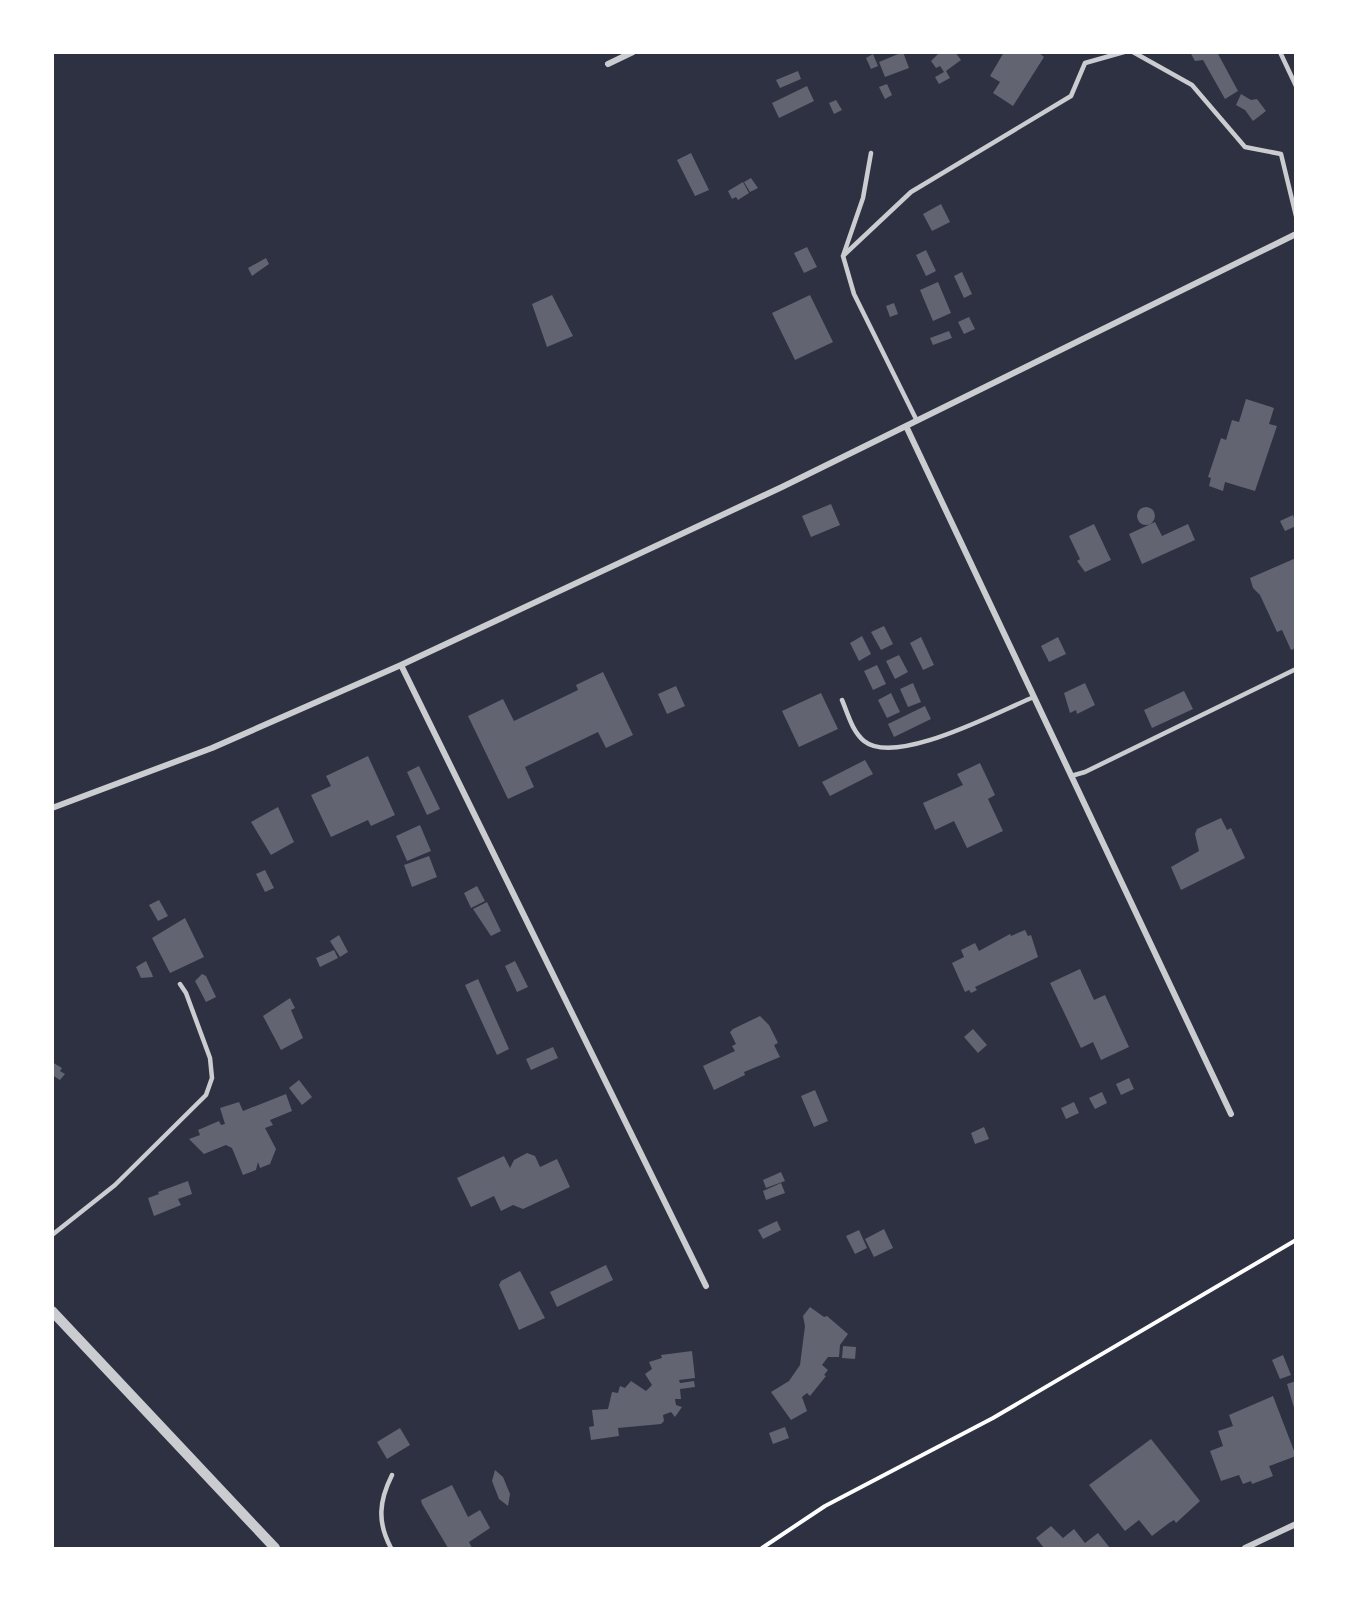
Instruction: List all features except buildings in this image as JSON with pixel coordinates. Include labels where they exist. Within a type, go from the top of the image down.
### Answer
[{"type":"street","points":[[608,64],[633,52]]},
{"type":"street","points":[[52,808],[212,748],[401,665],[782,487],[1296,234]]},
{"type":"street","points":[[906,426],[1232,1114]]},
{"type":"street","points":[[401,665],[706,1286]]},
{"type":"street","points":[[52,1311],[275,1548]]},
{"type":"street","points":[[1245,1548],[1296,1524]]},
{"type":"lane","points":[[843,256],[911,192],[1071,96],[1085,63],[1124,52]]},
{"type":"lane","points":[[1133,52],[1192,85],[1245,147],[1281,154],[1296,216]]},
{"type":"lane","points":[[1280,52],[1296,86]]},
{"type":"lane","points":[[871,153],[863,198],[843,256],[854,294],[917,421]]},
{"type":"lane","points":[[1071,776],[1085,772],[1296,669]]},
{"type":"lane","points":[[842,700],[854,727],[864,740],[876,747],[898,747],[920,744],[1034,697]]},
{"type":"lane","points":[[52,1234],[115,1185],[206,1095],[212,1078],[210,1058],[186,993],[180,984]]},
{"type":"lane","points":[[391,1548],[381,1529],[383,1493],[392,1475]]},
{"type":"path","points":[[762,1548],[825,1506],[993,1418],[1296,1240]]}]
